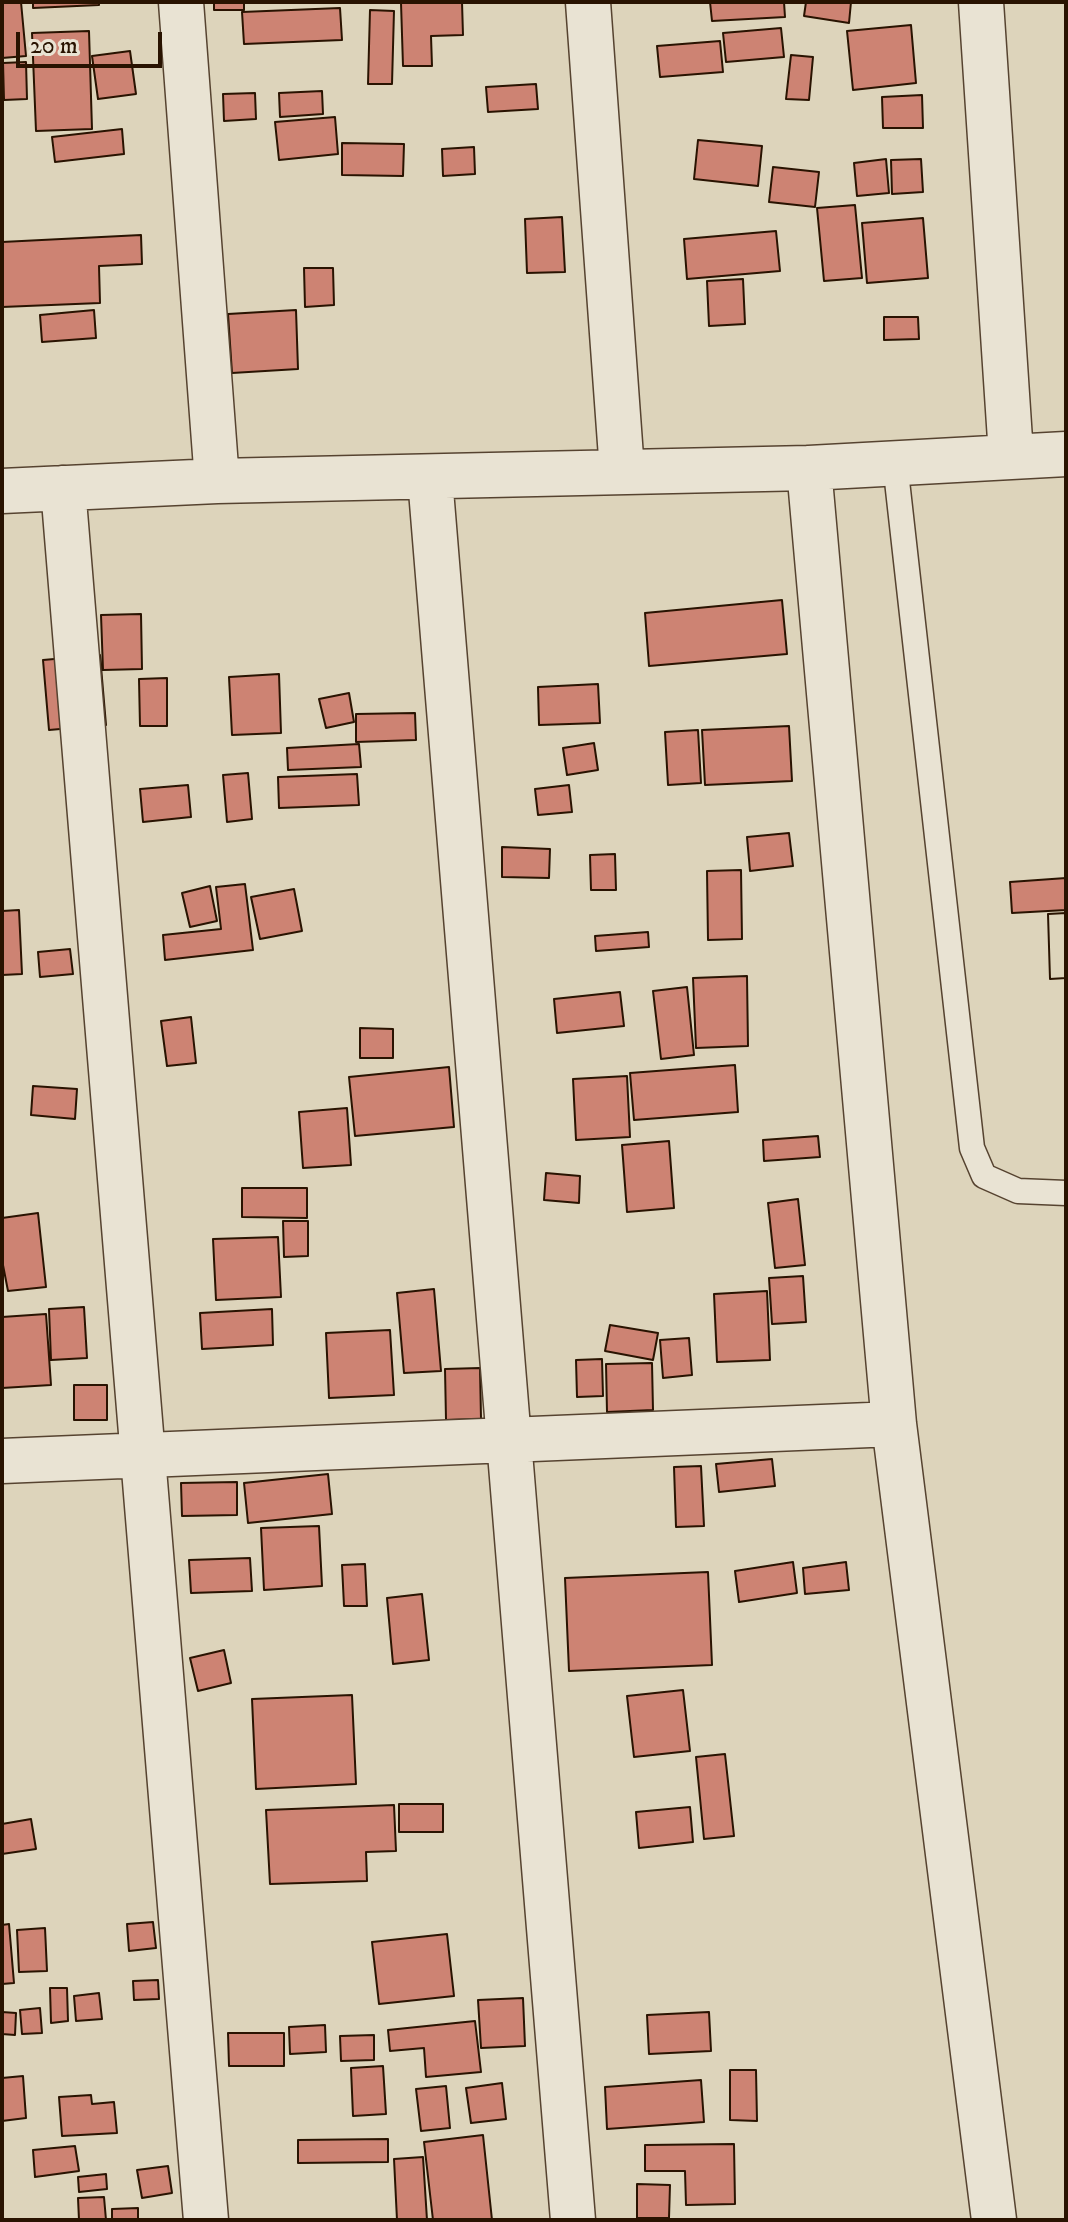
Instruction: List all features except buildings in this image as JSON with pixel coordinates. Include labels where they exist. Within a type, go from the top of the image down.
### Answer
[{"type":"street","points":[[181,2],[217,481]]},
{"type":"street","points":[[588,2],[622,471]]},
{"type":"street","points":[[981,2],[1011,455]]},
{"type":"street","points":[[2,491],[217,481],[809,468],[1066,454]]},
{"type":"street","points":[[809,468],[894,1424],[994,2220]]},
{"type":"street","points":[[430,478],[573,2220]]},
{"type":"street","points":[[63,488],[206,2220]]},
{"type":"street","points":[[2,1461],[894,1424]]},
{"type":"lane","points":[[895,463],[972,1148],[984,1176],[1018,1191],[1066,1193]]}]
